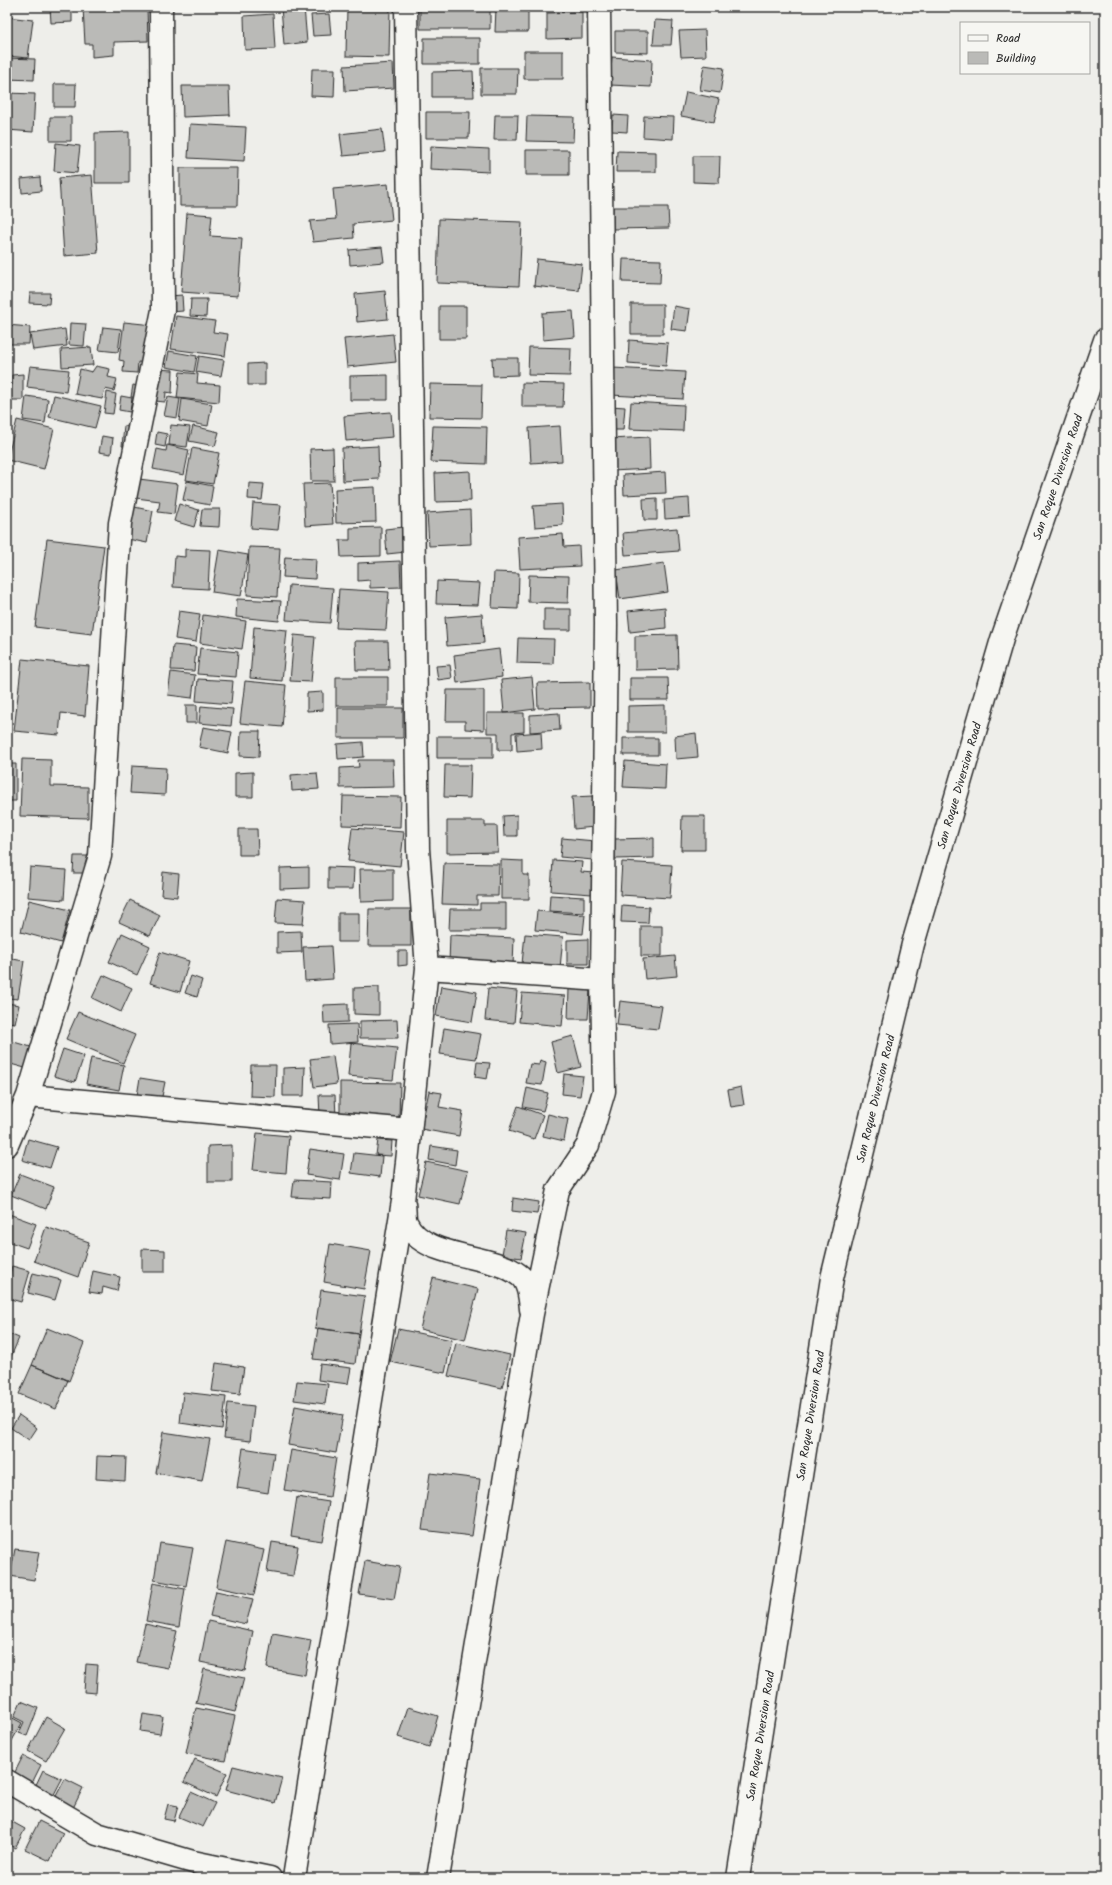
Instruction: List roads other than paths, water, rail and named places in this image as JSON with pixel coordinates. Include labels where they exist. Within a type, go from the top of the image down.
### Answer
[{"type":"street","points":[[7,1145],[28,1096],[100,856],[120,523],[163,310],[161,7]]},
{"type":"street","points":[[294,1878],[403,1201],[427,968],[418,850],[406,7]]},
{"type":"street","points":[[438,1878],[532,1314],[558,1190],[588,1145],[604,1091],[602,980],[606,624],[599,7]]},
{"type":"street","name":"San Roque Diversion Road","points":[[738,1878],[832,1278],[913,944],[1002,640],[1105,340]]},
{"type":"street","points":[[427,968],[602,980]]},
{"type":"street","points":[[28,1096],[410,1130]]},
{"type":"street","points":[[403,1201],[406,1222],[422,1242],[446,1251],[500,1266],[520,1276],[529,1292],[532,1314]]},
{"type":"street","points":[[7,1781],[97,1834],[194,1862],[270,1878]]}]
